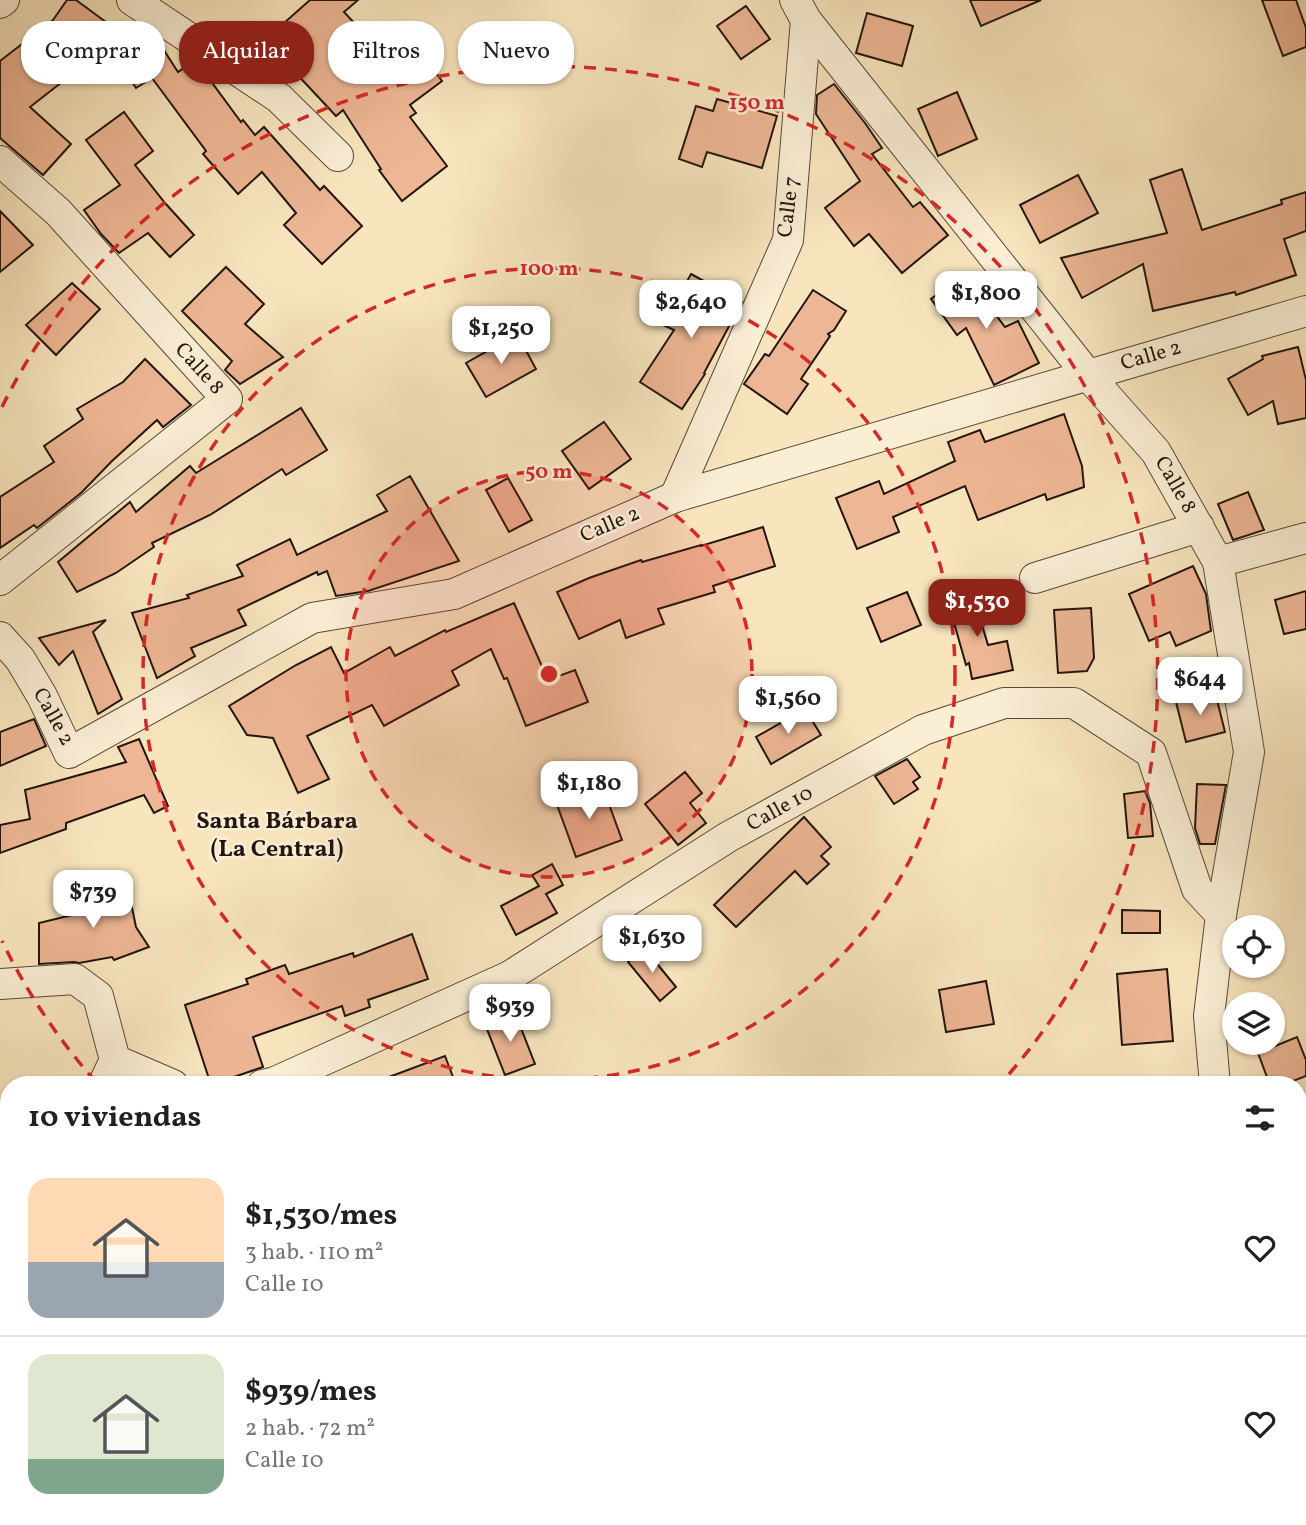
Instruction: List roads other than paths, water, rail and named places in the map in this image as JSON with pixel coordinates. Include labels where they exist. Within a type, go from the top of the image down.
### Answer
[{"type":"street","points":[[132,0],[279,98],[338,156]]},
{"type":"street","name":"Calle 8","points":[[801,10],[1087,374],[1156,452],[1218,562],[1249,752],[1221,915],[1209,1016],[1214,1076]]},
{"type":"street","name":"Calle 7","points":[[675,497],[788,240],[801,10]]},
{"type":"street","name":"Calle 8","points":[[0,161],[58,212],[227,399],[0,580]]},
{"type":"street","name":"Calle 2","points":[[0,637],[20,659],[42,696],[69,753],[312,618],[454,594],[675,497],[1306,311]]},
{"type":"street","points":[[1034,578],[1199,527]]},
{"type":"street","points":[[1218,562],[1306,538]]},
{"type":"street","name":"Calle 10","points":[[288,1076],[510,976],[728,837],[923,730],[1004,704],[1074,703],[1151,753],[1197,889],[1221,915]]},
{"type":"street","points":[[0,984],[75,979],[98,996],[109,1072],[129,1076]]},
{"type":"district","name":"Santa Bárbara (La Central)","points":[[277,836]]}]
